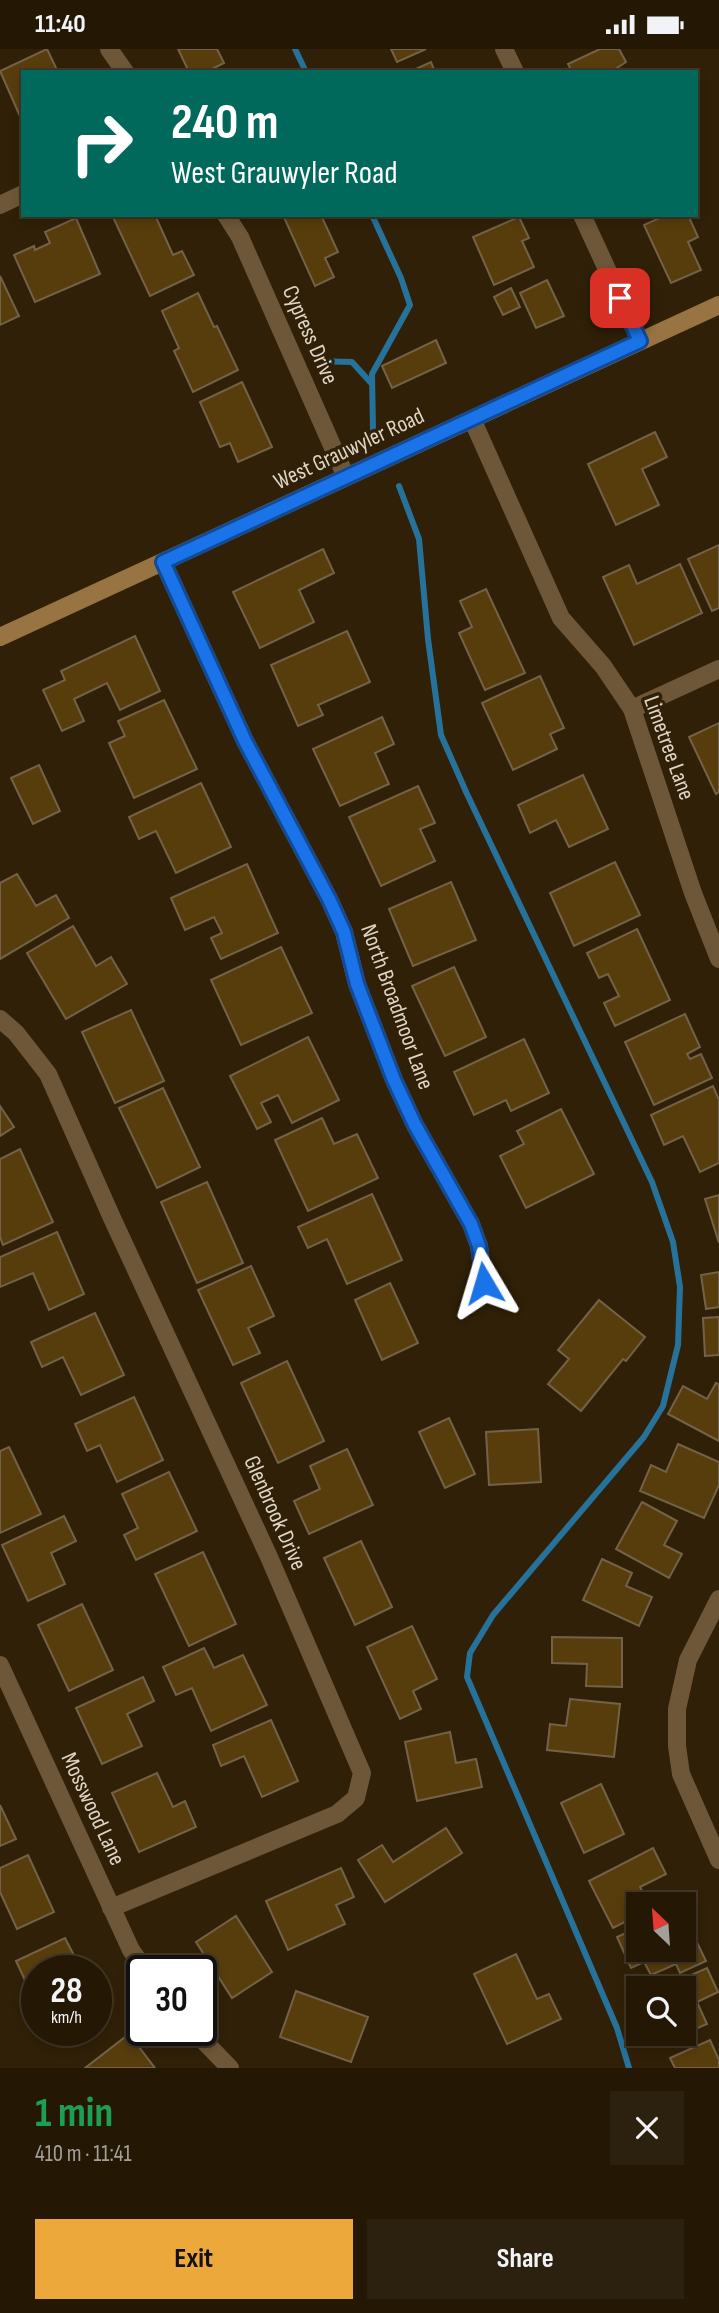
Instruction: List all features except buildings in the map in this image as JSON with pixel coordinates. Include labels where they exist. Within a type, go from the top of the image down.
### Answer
[{"type":"main road","name":"West Grauwyler Road","points":[[0,637],[719,305]]},
{"type":"street","points":[[109,49],[124,70]]},
{"type":"street","points":[[505,49],[514,70]]},
{"type":"street","points":[[0,205],[21,195]]},
{"type":"street","name":"Cypress Drive","points":[[227,217],[240,237],[346,477]]},
{"type":"street","points":[[583,217],[640,341]]},
{"type":"street","name":"Limetree Lane","points":[[472,419],[561,618],[603,666],[632,709],[693,893],[719,959]]},
{"type":"street","name":"North Broadmoor Lane","points":[[163,562],[245,741],[344,932],[357,984],[394,1080],[415,1125],[471,1224],[479,1246],[484,1283]]},
{"type":"street","points":[[632,709],[719,669]]},
{"type":"street","name":"Glenbrook Drive","points":[[0,1019],[16,1033],[48,1074],[269,1557],[362,1773],[356,1798],[337,1814],[111,1907]]},
{"type":"street","points":[[719,1599],[688,1660],[677,1709],[677,1746],[681,1774],[719,1860]]},
{"type":"street","name":"Mosswood Lane","points":[[0,1665],[135,1955]]},
{"type":"street","points":[[209,2046],[230,2068]]},
{"type":"waterway","points":[[295,49],[305,70]]},
{"type":"waterway","points":[[373,217],[401,278],[410,305],[372,374],[373,430]]},
{"type":"waterway","points":[[315,361],[352,362],[372,384]]},
{"type":"waterway","points":[[399,486],[419,539],[428,639],[441,735],[652,1182],[673,1242],[680,1287],[678,1345],[663,1406],[644,1437],[493,1615],[470,1653],[467,1677],[617,2028],[629,2068]]},
{"type":"route","points":[[484,1283],[479,1246],[471,1224],[415,1125],[394,1080],[357,984],[344,932],[245,741],[163,562],[640,341],[620,298]]}]
